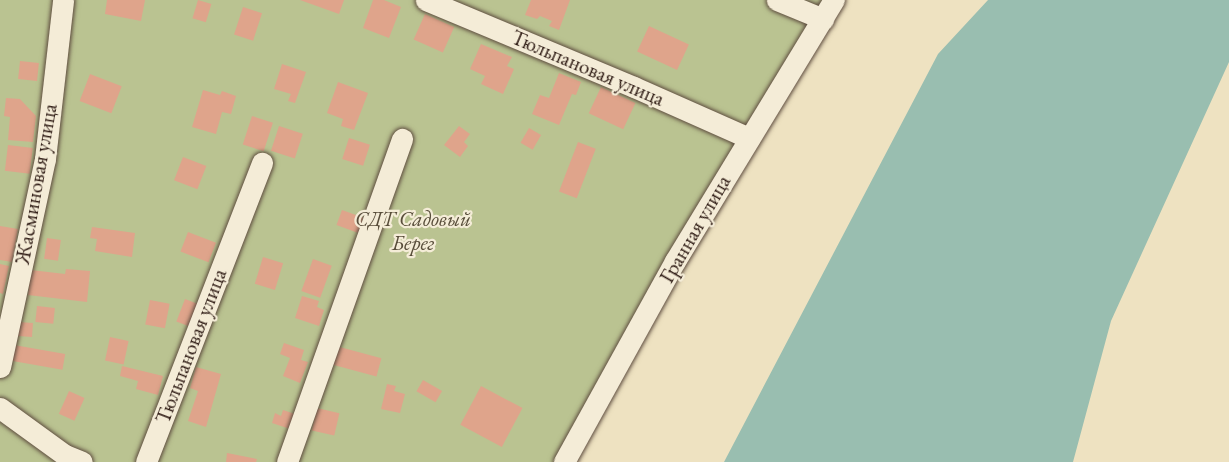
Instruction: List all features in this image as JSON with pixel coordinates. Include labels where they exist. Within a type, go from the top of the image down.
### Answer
[{"type":"street","name":"Жасминовая улица","points":[[0,367],[45,159],[63,0]]},
{"type":"street","name":"Тюльпановая улица","points":[[426,0],[749,138]]},
{"type":"street","points":[[777,0],[823,18]]},
{"type":"street","name":"Гранная улица","points":[[564,462],[675,261],[834,0]]},
{"type":"street","points":[[287,462],[402,139]]},
{"type":"street","name":"Тюльпановая улица","points":[[146,462],[262,163]]},
{"type":"street","points":[[0,408],[65,455],[82,462]]},
{"type":"green space","name":"СДТ Садовый Берег","points":[[0,0],[826,0],[555,462],[0,462]]},
{"type":"shaded area","points":[[988,0],[1229,0],[1229,62],[1111,321],[1073,462],[724,462],[938,54]]},
{"type":"building","points":[[107,0],[145,0],[141,21],[105,14]]},
{"type":"building","points":[[198,0],[211,4],[206,22],[192,18]]},
{"type":"building","points":[[300,0],[344,0],[339,14]]},
{"type":"building","points":[[373,0],[384,0],[401,7],[389,38],[363,28]]},
{"type":"building","points":[[531,0],[570,0],[559,30],[549,26],[552,21],[540,16],[537,19],[525,15]]},
{"type":"building","points":[[243,7],[262,13],[253,41],[234,35]]},
{"type":"building","points":[[425,14],[454,27],[443,53],[414,40]]},
{"type":"building","points":[[649,26],[689,45],[677,70],[637,51]]},
{"type":"building","points":[[481,44],[512,57],[507,66],[514,69],[503,94],[481,84],[485,76],[470,69]]},
{"type":"building","points":[[20,61],[39,63],[37,81],[18,79]]},
{"type":"building","points":[[282,64],[306,72],[295,103],[288,101],[291,94],[274,89]]},
{"type":"building","points":[[559,73],[581,82],[576,95],[572,94],[559,125],[532,114],[540,95],[549,98]]},
{"type":"building","points":[[90,74],[122,86],[111,113],[80,101]]},
{"type":"building","points":[[338,82],[368,93],[354,130],[341,126],[343,119],[327,113]]},
{"type":"building","points":[[601,87],[635,103],[623,129],[589,113]]},
{"type":"building","points":[[203,90],[220,95],[222,91],[236,96],[231,114],[222,112],[216,134],[192,127]]},
{"type":"building","points":[[6,98],[20,99],[36,116],[33,142],[8,140],[10,117],[4,116]]},
{"type":"building","points":[[252,116],[273,123],[264,151],[243,145]]},
{"type":"building","points":[[279,126],[303,134],[295,158],[271,151]]},
{"type":"building","points":[[459,126],[470,134],[464,142],[468,146],[460,157],[444,145]]},
{"type":"building","points":[[529,128],[541,135],[533,150],[520,143]]},
{"type":"building","points":[[349,138],[370,145],[363,166],[342,159]]},
{"type":"building","points":[[578,142],[596,149],[577,198],[559,191]]},
{"type":"building","points":[[8,145],[33,148],[30,174],[5,171]]},
{"type":"building","points":[[183,157],[206,166],[197,189],[174,180]]},
{"type":"building","points":[[342,210],[364,218],[358,233],[337,225]]},
{"type":"building","points":[[0,226],[18,229],[12,262],[0,260]]},
{"type":"building","points":[[92,227],[135,233],[132,257],[95,251],[97,239],[90,238]]},
{"type":"building","points":[[188,232],[216,243],[208,262],[180,252]]},
{"type":"building","points":[[47,238],[61,240],[58,261],[44,259]]},
{"type":"building","points":[[263,257],[283,263],[275,290],[255,284]]},
{"type":"building","points":[[313,259],[332,266],[320,298],[301,291]]},
{"type":"building","points":[[0,264],[9,266],[3,294],[0,293]]},
{"type":"building","points":[[66,269],[90,271],[87,302],[28,295],[31,270],[65,274]]},
{"type":"building","points":[[302,296],[319,301],[317,307],[324,310],[319,326],[295,318]]},
{"type":"building","points":[[185,299],[198,304],[189,326],[176,321]]},
{"type":"building","points":[[150,300],[170,304],[165,328],[145,325]]},
{"type":"building","points":[[37,306],[55,308],[53,324],[35,322]]},
{"type":"building","points":[[19,322],[33,323],[32,337],[18,336]]},
{"type":"building","points":[[110,337],[129,341],[124,364],[105,360]]},
{"type":"building","points":[[284,343],[304,350],[301,360],[308,362],[300,383],[283,376],[290,358],[280,354]]},
{"type":"building","points":[[14,345],[65,354],[62,370],[11,361]]},
{"type":"building","points":[[336,346],[381,358],[376,377],[331,364]]},
{"type":"building","points":[[122,366],[163,376],[158,395],[136,389],[138,381],[120,376]]},
{"type":"building","points":[[196,367],[221,374],[206,427],[188,421],[198,391],[190,388]]},
{"type":"building","points":[[423,380],[442,391],[436,402],[416,391]]},
{"type":"building","points":[[387,384],[396,386],[394,391],[405,394],[400,413],[381,409]]},
{"type":"building","points":[[481,386],[522,408],[502,447],[460,425]]},
{"type":"building","points":[[69,391],[85,398],[74,421],[59,414]]},
{"type":"building","points":[[317,408],[339,413],[334,436],[312,430]]},
{"type":"building","points":[[283,410],[295,414],[290,429],[272,423],[275,413],[281,416]]},
{"type":"building","points":[[227,453],[257,459],[256,462],[226,462]]}]
